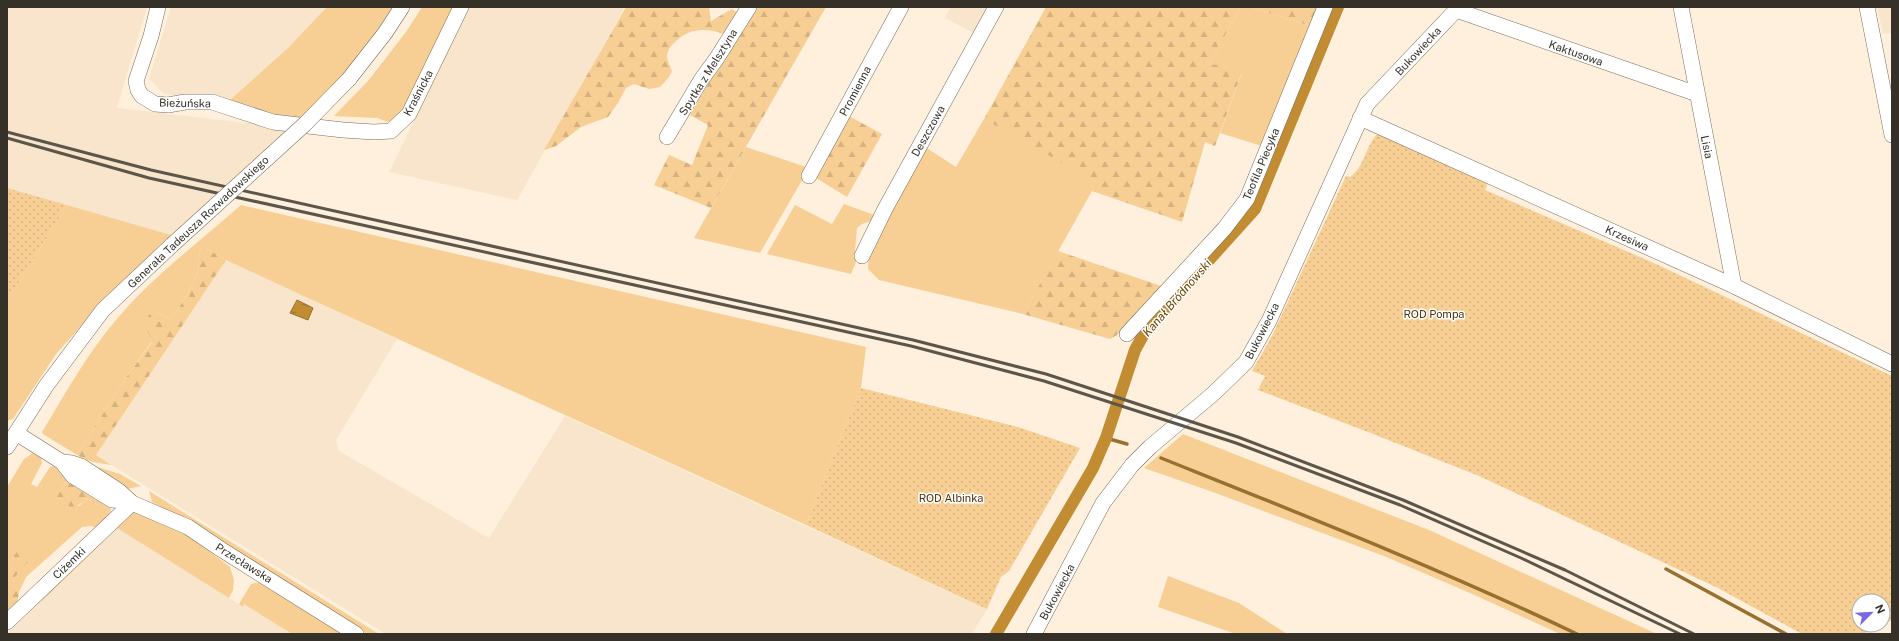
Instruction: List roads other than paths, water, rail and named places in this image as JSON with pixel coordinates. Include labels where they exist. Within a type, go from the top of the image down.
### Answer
[{"type":"street","name":"Bieżuńska","points":[[158,7],[151,36],[136,81],[138,90],[142,96],[155,104],[168,105],[185,102],[212,102],[273,122],[343,130]]},
{"type":"street","name":"Generała Tadeusza Rozwadowskiego","points":[[7,447],[46,386],[103,310],[305,124],[349,79],[385,33],[402,7]]},
{"type":"street","name":"Kraśnicka","points":[[343,130],[374,132],[391,131],[401,123],[412,108],[461,7]]},
{"type":"street","name":"Spytka z Melsztyna","points":[[667,137],[700,80],[717,58],[749,7]]},
{"type":"street","name":"Promienna","points":[[810,176],[901,7]]},
{"type":"street","name":"Deszczowa","points":[[862,256],[885,209],[996,7]]},
{"type":"street","name":"Teofila Piecyka","points":[[1127,334],[1219,234],[1247,199],[1325,7]]},
{"type":"street","name":"Lisia","points":[[1681,7],[1734,286]]},
{"type":"street","points":[[1867,7],[1887,82],[1892,135]]},
{"type":"street","name":"Kaktusowa","points":[[1457,9],[1697,94]]},
{"type":"street","name":"Bukowiecka","points":[[1034,634],[1103,503],[1132,465],[1150,447],[1213,394],[1246,362],[1269,321],[1360,118],[1368,104],[1457,9]]},
{"type":"street","name":"Krzesiwa","points":[[1360,118],[1659,259],[1734,286],[1892,364]]},
{"type":"street","name":"Przecławska","points":[[16,433],[62,462],[81,466],[119,491],[130,502],[188,527],[356,634]]},
{"type":"street","name":"Ciżemki","points":[[7,622],[130,502]]},
{"type":"water","points":[[297,300],[313,308],[308,320],[290,313]]},
{"type":"waterway","name":"Kanał Bródnowski","points":[[996,634],[1093,468],[1106,438],[1135,350],[1146,330],[1255,209],[1338,7]]},
{"type":"waterway","points":[[1106,438],[1127,444]]},
{"type":"waterway","points":[[1161,458],[1423,565],[1577,634]]},
{"type":"waterway","points":[[1666,569],[1786,634]]},
{"type":"railway","points":[[7,132],[151,170],[913,340],[1046,374],[1238,437],[1403,500],[1565,570],[1694,634]]},
{"type":"railway","points":[[7,138],[149,178],[911,346],[1044,381],[1236,443],[1400,505],[1521,558],[1680,634]]},
{"type":"park label","name":"ROD Pompa","points":[[1434,314]]},
{"type":"park label","name":"ROD Albinka","points":[[951,498]]}]
